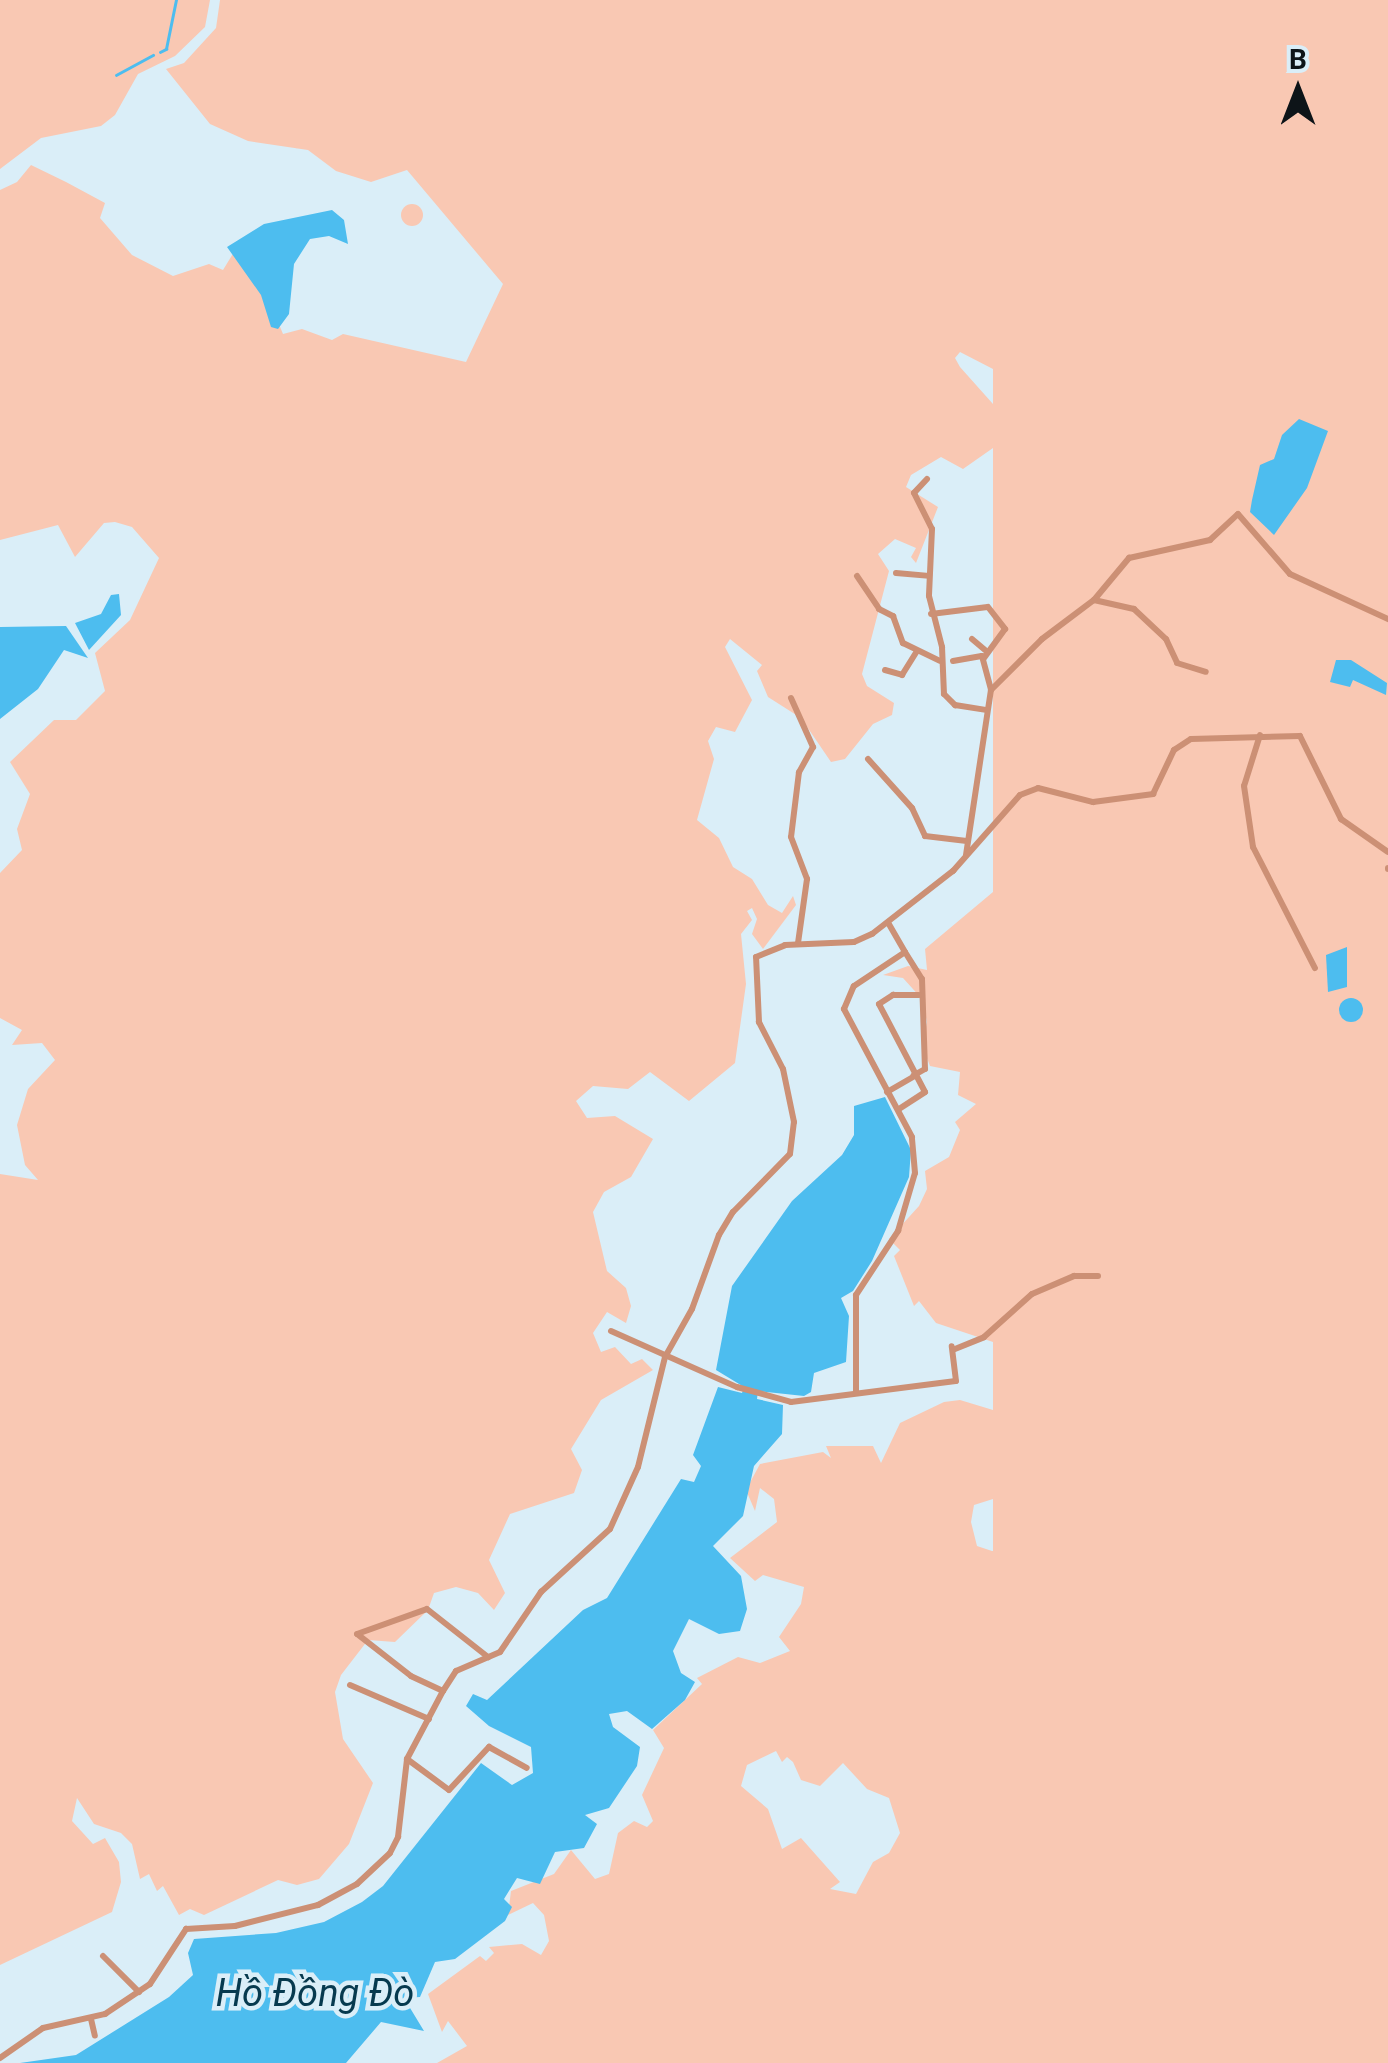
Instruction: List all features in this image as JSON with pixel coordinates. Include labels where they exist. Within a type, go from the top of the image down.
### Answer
[{"type":"street","points":[[927,478],[914,493],[932,529],[931,614],[945,697],[986,710]]},
{"type":"street","points":[[991,690],[1042,639],[1094,600],[1129,558],[1210,540],[1238,514],[1290,574],[1388,619]]},
{"type":"street","points":[[896,574],[929,576]]},
{"type":"street","points":[[857,576],[879,609],[893,616],[903,643],[940,661]]},
{"type":"street","points":[[1094,600],[1134,609],[1166,639],[1176,663],[1206,672]]},
{"type":"street","points":[[931,614],[988,607],[1005,629],[985,654],[952,660]]},
{"type":"street","points":[[966,856],[991,690],[985,654],[972,639]]},
{"type":"street","points":[[885,670],[902,675],[917,651]]},
{"type":"street","points":[[791,698],[813,747],[799,772],[791,837],[807,879],[798,943]]},
{"type":"street","points":[[1260,735],[1244,795],[1253,847],[1315,968]]},
{"type":"street","points":[[2,2056],[44,2028],[91,2020],[139,1992],[160,1975],[186,1929],[235,1926],[303,1911],[376,1868],[398,1837],[407,1759],[456,1671],[508,1643],[541,1592],[610,1529],[638,1468],[665,1357],[728,1218],[790,1154],[794,1122],[783,1068],[760,1028],[755,960],[798,943],[854,942],[888,923],[966,856],[1020,795],[1038,788],[1093,802],[1153,794],[1178,745],[1191,738],[1300,736],[1341,818],[1388,852]]},
{"type":"street","points":[[868,759],[912,808],[925,836],[967,842]]},
{"type":"street","points":[[887,1092],[925,1070],[921,973],[888,923]]},
{"type":"street","points":[[856,1393],[856,1295],[898,1231],[914,1182],[913,1143],[844,1003],[854,986],[905,952]]},
{"type":"street","points":[[898,1109],[925,1094],[879,1004],[894,995],[919,996]]},
{"type":"street","points":[[610,1331],[737,1387],[791,1402],[956,1381],[953,1347],[984,1337],[1032,1294],[1074,1276],[1098,1276]]},
{"type":"street","points":[[443,1691],[357,1634],[427,1609],[488,1657]]},
{"type":"street","points":[[350,1685],[430,1719]]},
{"type":"street","points":[[407,1759],[450,1790],[489,1747],[527,1768]]},
{"type":"street","points":[[102,1956],[139,1992]]},
{"type":"street","points":[[91,2020],[95,2036]]},
{"type":"shaded area","points":[[0,0],[210,0],[205,27],[175,56],[138,74],[115,115],[101,126],[41,138],[0,169]]},
{"type":"shaded area","points":[[220,0],[1388,0],[1388,2063],[437,2063],[467,2046],[448,2021],[442,2032],[428,1994],[480,1956],[486,1961],[494,1953],[489,1947],[522,1944],[541,1955],[549,1941],[544,1915],[533,1903],[508,1915],[511,1891],[554,1874],[571,1850],[595,1879],[609,1874],[618,1833],[634,1821],[647,1827],[653,1821],[642,1795],[664,1748],[653,1730],[702,1684],[697,1678],[738,1657],[760,1663],[790,1651],[779,1637],[801,1604],[804,1587],[763,1575],[755,1581],[730,1558],[777,1522],[774,1499],[760,1488],[755,1511],[746,1490],[760,1464],[823,1452],[831,1458],[826,1446],[873,1446],[881,1463],[900,1423],[944,1402],[960,1400],[993,1410],[993,1342],[936,1323],[919,1301],[914,1306],[894,1256],[900,1250],[889,1239],[919,1206],[927,1189],[925,1171],[949,1157],[960,1130],[955,1122],[976,1104],[958,1095],[960,1072],[930,1066],[922,1045],[927,1022],[922,999],[903,978],[883,975],[908,966],[927,970],[925,949],[993,892],[993,448],[963,469],[941,457],[911,475],[906,487],[938,507],[916,563],[911,557],[916,548],[895,539],[878,554],[889,571],[862,674],[867,686],[894,703],[892,715],[873,724],[845,759],[831,762],[801,718],[768,697],[757,671],[762,665],[730,639],[725,647],[752,700],[735,732],[716,727],[708,741],[714,759],[697,820],[719,838],[733,867],[752,879],[768,905],[782,913],[793,896],[796,905],[763,949],[752,934],[757,919],[752,908],[747,911],[752,920],[741,934],[746,984],[735,1063],[689,1101],[650,1072],[628,1089],[593,1086],[576,1101],[587,1118],[615,1116],[653,1139],[631,1177],[604,1192],[593,1212],[607,1271],[626,1288],[631,1306],[626,1323],[607,1312],[593,1333],[601,1352],[615,1347],[631,1364],[642,1359],[653,1370],[601,1400],[571,1449],[582,1470],[574,1493],[510,1514],[489,1560],[505,1593],[494,1610],[478,1593],[456,1587],[434,1593],[428,1610],[395,1642],[368,1640],[341,1675],[335,1692],[343,1739],[373,1783],[349,1844],[319,1879],[297,1885],[278,1880],[204,1915],[190,1909],[179,1915],[163,1886],[157,1891],[149,1874],[140,1879],[132,1844],[121,1833],[94,1824],[77,1798],[72,1821],[93,1844],[105,1838],[119,1862],[121,1882],[112,1912],[0,1965],[0,1174],[38,1180],[25,1165],[17,1125],[28,1089],[55,1060],[42,1043],[12,1045],[22,1030],[0,1018],[0,873],[22,850],[17,829],[30,794],[10,762],[54,720],[76,720],[105,691],[95,653],[130,620],[159,558],[132,527],[115,522],[104,523],[75,557],[58,525],[0,540],[0,190],[17,182],[31,165],[66,182],[105,203],[100,218],[132,255],[173,276],[209,264],[223,270],[234,252],[264,288],[283,334],[302,329],[332,340],[343,334],[466,362],[503,284],[407,170],[371,182],[336,171],[308,150],[248,141],[210,124],[166,69],[184,63],[216,28]],"holes":[[[960,352],[993,369],[993,404],[960,367],[955,358]],[[993,1499],[993,1551],[977,1546],[971,1522],[974,1505]],[[776,1751],[782,1762],[787,1757],[793,1762],[801,1780],[820,1786],[843,1763],[867,1789],[889,1798],[900,1833],[889,1853],[873,1862],[856,1894],[830,1889],[840,1882],[801,1838],[782,1849],[768,1809],[741,1786],[747,1765]]]},
{"type":"shaded area","points":[[412,204],[420,207],[420,223],[412,226],[404,223],[401,215],[404,207]]},
{"type":"water","points":[[332,210],[344,220],[348,244],[329,236],[310,239],[294,264],[289,314],[278,329],[271,327],[261,295],[227,247],[264,224]]},
{"type":"water","points":[[1299,419],[1328,431],[1307,488],[1274,535],[1250,512],[1252,500],[1260,465],[1274,459],[1282,435]]},
{"type":"water","points":[[119,594],[121,615],[89,650],[75,623],[101,614],[111,595]]},
{"type":"water","points":[[66,626],[88,658],[64,650],[38,689],[0,719],[0,627]]},
{"type":"water","points":[[1336,660],[1351,660],[1387,683],[1386,695],[1353,680],[1350,687],[1330,682]]},
{"type":"water","points":[[1347,947],[1347,987],[1328,992],[1326,955]]},
{"type":"water","points":[[1351,998],[1363,1010],[1351,1022],[1339,1010]]},
{"type":"water","name":"Hồ Đồng Đò","points":[[885,1097],[911,1150],[909,1177],[872,1261],[853,1291],[841,1298],[849,1316],[846,1362],[814,1373],[811,1392],[804,1396],[758,1391],[757,1399],[783,1405],[782,1434],[754,1466],[743,1516],[713,1546],[741,1576],[747,1609],[740,1631],[719,1634],[689,1619],[673,1651],[681,1673],[695,1682],[685,1700],[652,1729],[627,1711],[609,1714],[613,1727],[640,1747],[637,1766],[609,1808],[585,1815],[597,1824],[584,1848],[555,1852],[540,1884],[517,1878],[504,1899],[512,1907],[505,1921],[455,1959],[435,1962],[420,1997],[404,1998],[424,2031],[381,2022],[346,2063],[20,2063],[76,2055],[169,1997],[193,1975],[188,1953],[194,1939],[276,1933],[324,1922],[362,1902],[383,1886],[481,1763],[512,1785],[533,1773],[531,1747],[489,1726],[466,1706],[473,1694],[487,1700],[583,1610],[607,1598],[681,1479],[694,1482],[701,1466],[693,1455],[718,1387],[742,1393],[744,1387],[716,1370],[732,1286],[792,1201],[842,1155],[854,1135],[854,1106]]},
{"type":"waterway","points":[[160,52],[166,49],[176,0]]},
{"type":"waterway","points":[[116,75],[153,55]]}]
